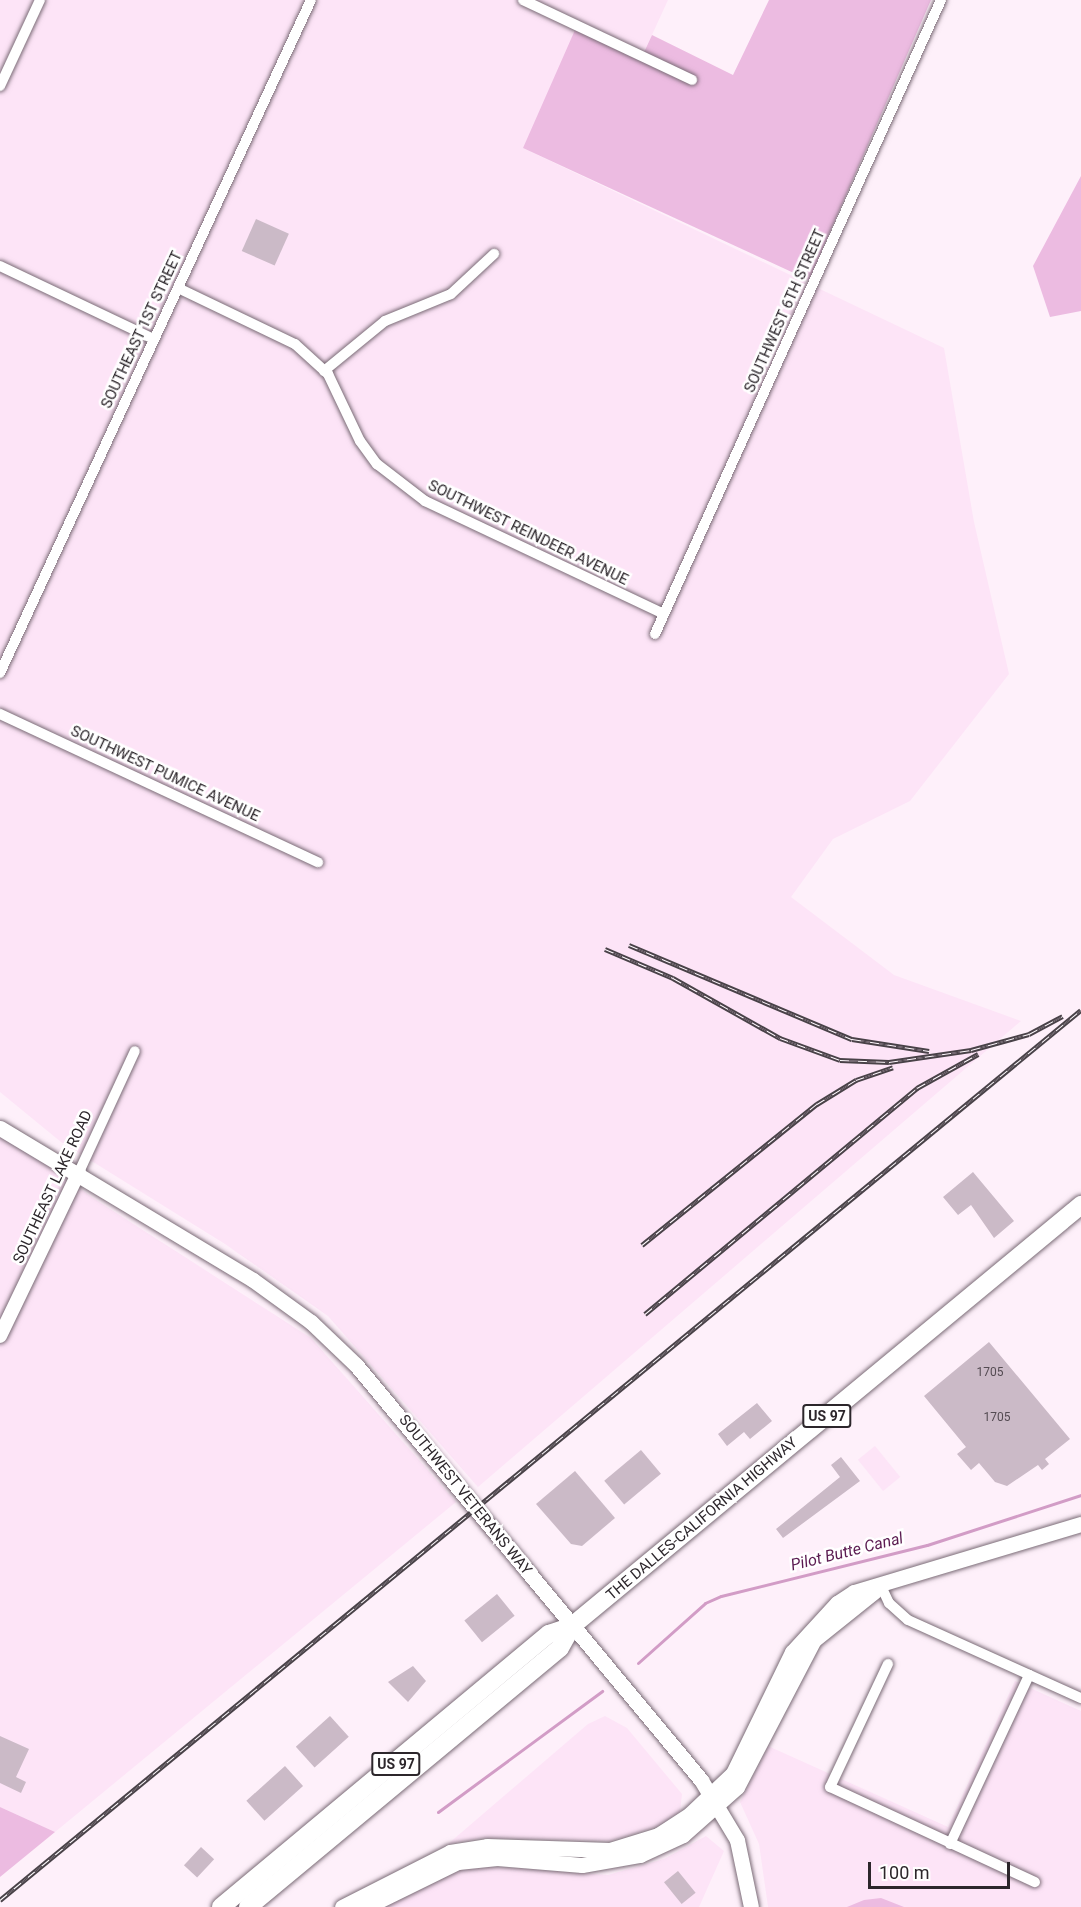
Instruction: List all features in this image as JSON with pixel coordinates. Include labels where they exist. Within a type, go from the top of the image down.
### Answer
[{"type":"highway","name":"THE DALLES-CALIFORNIA HIGHWAY","points":[[221,1907],[549,1634],[572,1626],[1080,1208]]},
{"type":"highway","name":"THE DALLES-CALIFORNIA HIGHWAY","points":[[251,1904],[560,1648],[572,1626]]},
{"type":"highway","points":[[251,1904],[263,1882],[260,1875]]},
{"type":"main road","name":"SOUTHWEST VETERANS WAY","points":[[0,1128],[79,1172],[311,1322],[406,1422],[716,1801],[742,1855],[751,1907]]},
{"type":"main road","points":[[366,1907],[458,1862],[497,1858],[582,1865],[640,1855],[683,1834],[716,1801],[805,1633],[837,1603],[881,1586],[1081,1524]]},
{"type":"main road","points":[[342,1907],[450,1852],[487,1846],[590,1852],[631,1845],[674,1826],[716,1801]]},
{"type":"street","points":[[0,86],[40,0]]},
{"type":"street","name":"SOUTHEAST 1ST STREET","points":[[0,673],[311,0]]},
{"type":"street","points":[[523,0],[692,80]]},
{"type":"street","name":"SOUTHWEST 6TH STREET","points":[[655,634],[941,0]]},
{"type":"street","points":[[324,370],[385,321],[451,294],[494,254]]},
{"type":"street","points":[[0,266],[154,339]]},
{"type":"street","name":"SOUTHWEST REINDEER AVENUE","points":[[178,288],[267,328],[324,370],[360,441],[398,483],[424,501],[664,614]]},
{"type":"street","name":"SOUTHWEST PUMICE AVENUE","points":[[0,714],[318,862]]},
{"type":"street","name":"SOUTHEAST LAKE ROAD","points":[[0,1336],[135,1051]]},
{"type":"street","points":[[881,1586],[889,1603],[908,1620],[1081,1698]]},
{"type":"street","points":[[888,1664],[830,1787],[1035,1882]]},
{"type":"street","points":[[950,1844],[1029,1674]]},
{"type":"shaded area","points":[[0,0],[668,0],[640,61],[634,59],[523,148],[944,348],[974,522],[1009,674],[910,801],[833,839],[791,897],[894,975],[1021,1021],[478,1487],[328,1316],[225,1244],[61,1142],[0,1092]]},
{"type":"shaded area","points":[[769,0],[931,0],[809,280],[523,148],[575,30],[640,61],[652,35],[733,75]]},
{"type":"shaded area","points":[[1081,176],[1081,311],[1050,317],[1033,266]]},
{"type":"shaded area","points":[[0,1130],[93,1198],[311,1338],[456,1502],[55,1832],[0,1807]]},
{"type":"shaded area","points":[[875,1446],[900,1477],[883,1491],[858,1460]]},
{"type":"shaded area","points":[[1015,1681],[1081,1711],[1081,1907],[768,1907],[759,1844],[740,1802],[768,1746],[948,1827]]},
{"type":"shaded area","points":[[605,1716],[627,1728],[682,1794],[680,1812],[659,1826],[610,1841],[482,1838],[448,1844],[588,1724]]},
{"type":"shaded area","points":[[0,1807],[55,1832],[0,1877]]},
{"type":"shaded area","points":[[706,1836],[724,1851],[699,1907],[382,1907],[452,1871],[482,1866],[608,1875],[664,1859]]},
{"type":"shaded area","points":[[881,1898],[904,1907],[847,1907],[864,1900]]},
{"type":"building","points":[[256,219],[289,234],[275,266],[242,251]]},
{"type":"building","points":[[973,1172],[1014,1221],[994,1238],[971,1205],[958,1215],[943,1197]]},
{"type":"building","points":[[989,1342],[1070,1439],[1045,1459],[1049,1464],[1042,1470],[1038,1465],[1007,1486],[995,1482],[979,1463],[971,1470],[957,1454],[966,1447],[924,1396]]},
{"type":"building","points":[[757,1403],[772,1421],[750,1439],[744,1432],[727,1446],[718,1434]]},
{"type":"building","points":[[641,1450],[661,1474],[624,1505],[604,1481]]},
{"type":"building","points":[[841,1457],[860,1481],[783,1538],[776,1529],[840,1477],[831,1465]]},
{"type":"building","points":[[575,1471],[615,1518],[582,1546],[571,1544],[536,1504]]},
{"type":"building","points":[[497,1594],[515,1616],[482,1642],[464,1620]]},
{"type":"building","points":[[413,1666],[426,1681],[408,1702],[388,1682]]},
{"type":"building","points":[[330,1716],[349,1737],[315,1768],[296,1747]]},
{"type":"building","points":[[0,1736],[29,1749],[16,1777],[26,1782],[21,1793],[0,1783]]},
{"type":"building","points":[[285,1766],[303,1786],[264,1821],[246,1801]]},
{"type":"building","points":[[201,1847],[214,1859],[197,1878],[184,1865]]},
{"type":"building","points":[[678,1871],[696,1893],[682,1904],[664,1882]]},
{"type":"waterway","name":"Pilot Butte Canal","points":[[638,1663],[705,1603],[721,1596],[927,1545],[1081,1495]]},
{"type":"waterway","name":"Pilot Butte Canal","points":[[438,1812],[602,1691]]},
{"type":"railway","points":[[629,945],[852,1039],[929,1051]]},
{"type":"railway","points":[[605,949],[673,978],[780,1038],[840,1060],[889,1062],[971,1050],[1029,1034],[1063,1016]]},
{"type":"railway","points":[[0,1900],[1081,1010]]},
{"type":"railway","points":[[645,1314],[917,1088],[978,1054]]},
{"type":"railway","points":[[642,1245],[817,1104],[856,1080],[893,1067]]}]
